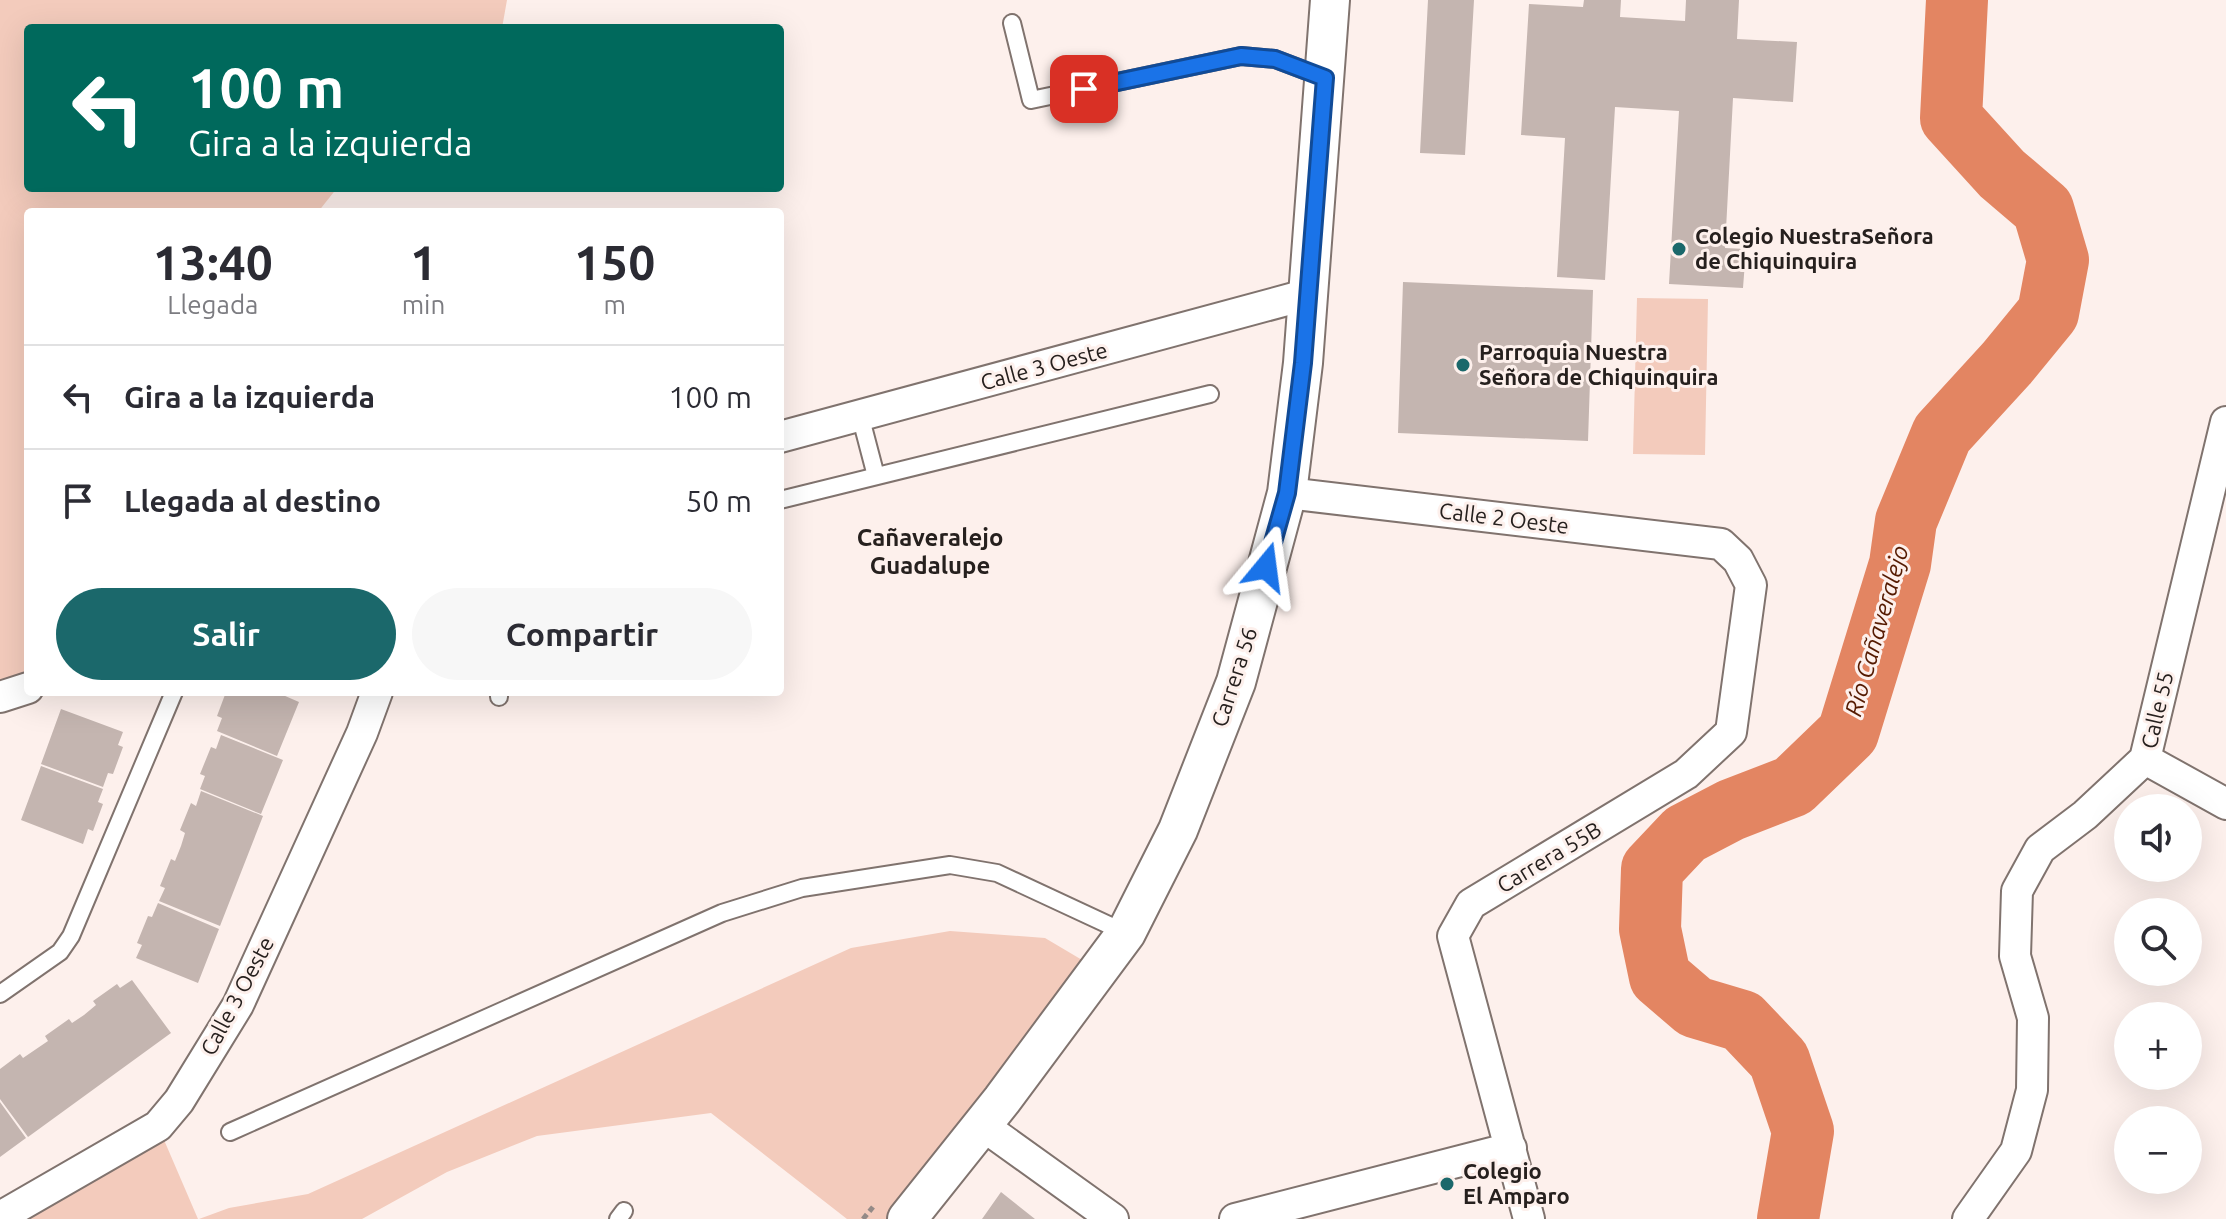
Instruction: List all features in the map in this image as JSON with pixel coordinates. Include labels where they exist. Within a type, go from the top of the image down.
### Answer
[{"type":"street","name":"Carrera 56","points":[[907,1219],[1126,933],[1178,830],[1236,682],[1287,493],[1309,294],[1330,0]]},
{"type":"street","name":"Calle 3 Oeste","points":[[784,436],[1309,294]]},
{"type":"street","name":"Calle 55","points":[[1968,1219],[2016,1151],[2032,1090],[2033,1018],[2015,956],[2017,891],[2040,849],[2085,815],[2145,759],[2220,471],[2226,422]]},
{"type":"street","name":"Calle 2 Oeste","points":[[1287,493],[1721,544]]},
{"type":"street","name":"Carrera 55B","points":[[1529,1219],[1453,936],[1471,904],[1686,774],[1731,732],[1751,585],[1738,560],[1721,544]]},
{"type":"street","points":[[0,697],[24,689]]},
{"type":"street","name":"Calle 3 Oeste","points":[[0,1217],[158,1126],[179,1101],[238,1005],[362,733],[376,696]]},
{"type":"street","points":[[2145,759],[2226,804]]},
{"type":"street","points":[[982,1125],[1113,1219]]},
{"type":"street","points":[[1235,1219],[1511,1148]]},
{"type":"lane","points":[[1012,23],[1031,100],[1241,56],[1275,59],[1325,78]]},
{"type":"lane","points":[[784,499],[1210,394]]},
{"type":"lane","points":[[860,415],[876,476]]},
{"type":"lane","points":[[0,994],[60,952],[71,936],[172,696]]},
{"type":"lane","points":[[230,1132],[722,913],[802,888],[950,865],[997,873],[1126,933]]},
{"type":"shaded area","points":[[0,0],[507,0],[503,24],[24,24],[24,192],[334,192],[321,208],[24,208],[24,689],[0,697]]},
{"type":"shaded area","points":[[1637,298],[1708,299],[1705,455],[1633,454]]},
{"type":"shaded area","points":[[950,931],[1045,938],[1099,970],[907,1219],[847,1219],[711,1113],[537,1136],[447,1172],[362,1219],[199,1219],[229,1208],[308,1194],[851,948]]},
{"type":"shaded area","points":[[158,1126],[198,1219],[0,1219]]},
{"type":"building","points":[[1428,0],[1474,0],[1465,155],[1420,153]]},
{"type":"building","points":[[1584,0],[1621,0],[1620,17],[1685,21],[1686,0],[1739,0],[1737,39],[1797,42],[1793,102],[1733,98],[1725,248],[1746,249],[1743,288],[1669,284],[1679,111],[1615,107],[1605,280],[1557,277],[1565,138],[1521,135],[1529,4],[1583,7]]},
{"type":"building","points":[[1403,282],[1593,290],[1588,441],[1398,433]]},
{"type":"building","points":[[224,696],[285,696],[299,702],[277,756],[217,731],[222,718],[217,716]]},
{"type":"building","points":[[61,709],[123,732],[118,745],[123,747],[113,774],[108,773],[103,787],[41,764]]},
{"type":"building","points":[[221,735],[283,760],[261,814],[200,789],[205,776],[200,774],[211,747],[216,749]]},
{"type":"building","points":[[41,766],[103,789],[98,802],[103,804],[93,831],[88,829],[83,844],[21,820]]},
{"type":"building","points":[[201,791],[263,816],[220,926],[159,901],[165,888],[160,886],[171,859],[175,861],[185,833],[180,830],[191,803],[196,806]]},
{"type":"building","points":[[158,903],[219,929],[198,983],[136,958],[142,945],[137,943],[148,916],[152,917]]},
{"type":"building","points":[[132,980],[171,1033],[28,1137],[0,1099],[0,1069],[20,1054],[23,1058],[48,1041],[45,1036],[69,1019],[72,1023],[84,1015],[96,1005],[93,1001],[117,984],[120,988]]},
{"type":"building","points":[[0,1102],[26,1138],[0,1157]]},
{"type":"building","points":[[1001,1192],[1035,1219],[982,1219]]},
{"type":"waterway","name":"Río Cañaveralejo","points":[[1788,1219],[1803,1131],[1779,1060],[1742,1021],[1695,1007],[1660,977],[1650,929],[1652,869],[1685,834],[1731,810],[1793,786],[1848,733],[1900,564],[1906,521],[1942,434],[2048,313],[2058,260],[2043,209],[2002,174],[1951,118],[1957,0]]},
{"type":"place","name":"Colegio NuestraSeñora de Chiquinquira","points":[[1679,249]]},
{"type":"place","name":"Parroquia Nuestra Señora de Chiquinquira","points":[[1463,365]]},
{"type":"place","name":"Colegio El Amparo","points":[[1447,1184]]},
{"type":"district","name":"Cañaveralejo Guadalupe","points":[[930,552]]},
{"type":"route","points":[[1084,89],[1241,56],[1275,59],[1325,78],[1303,363],[1287,493],[1266,567]]}]
